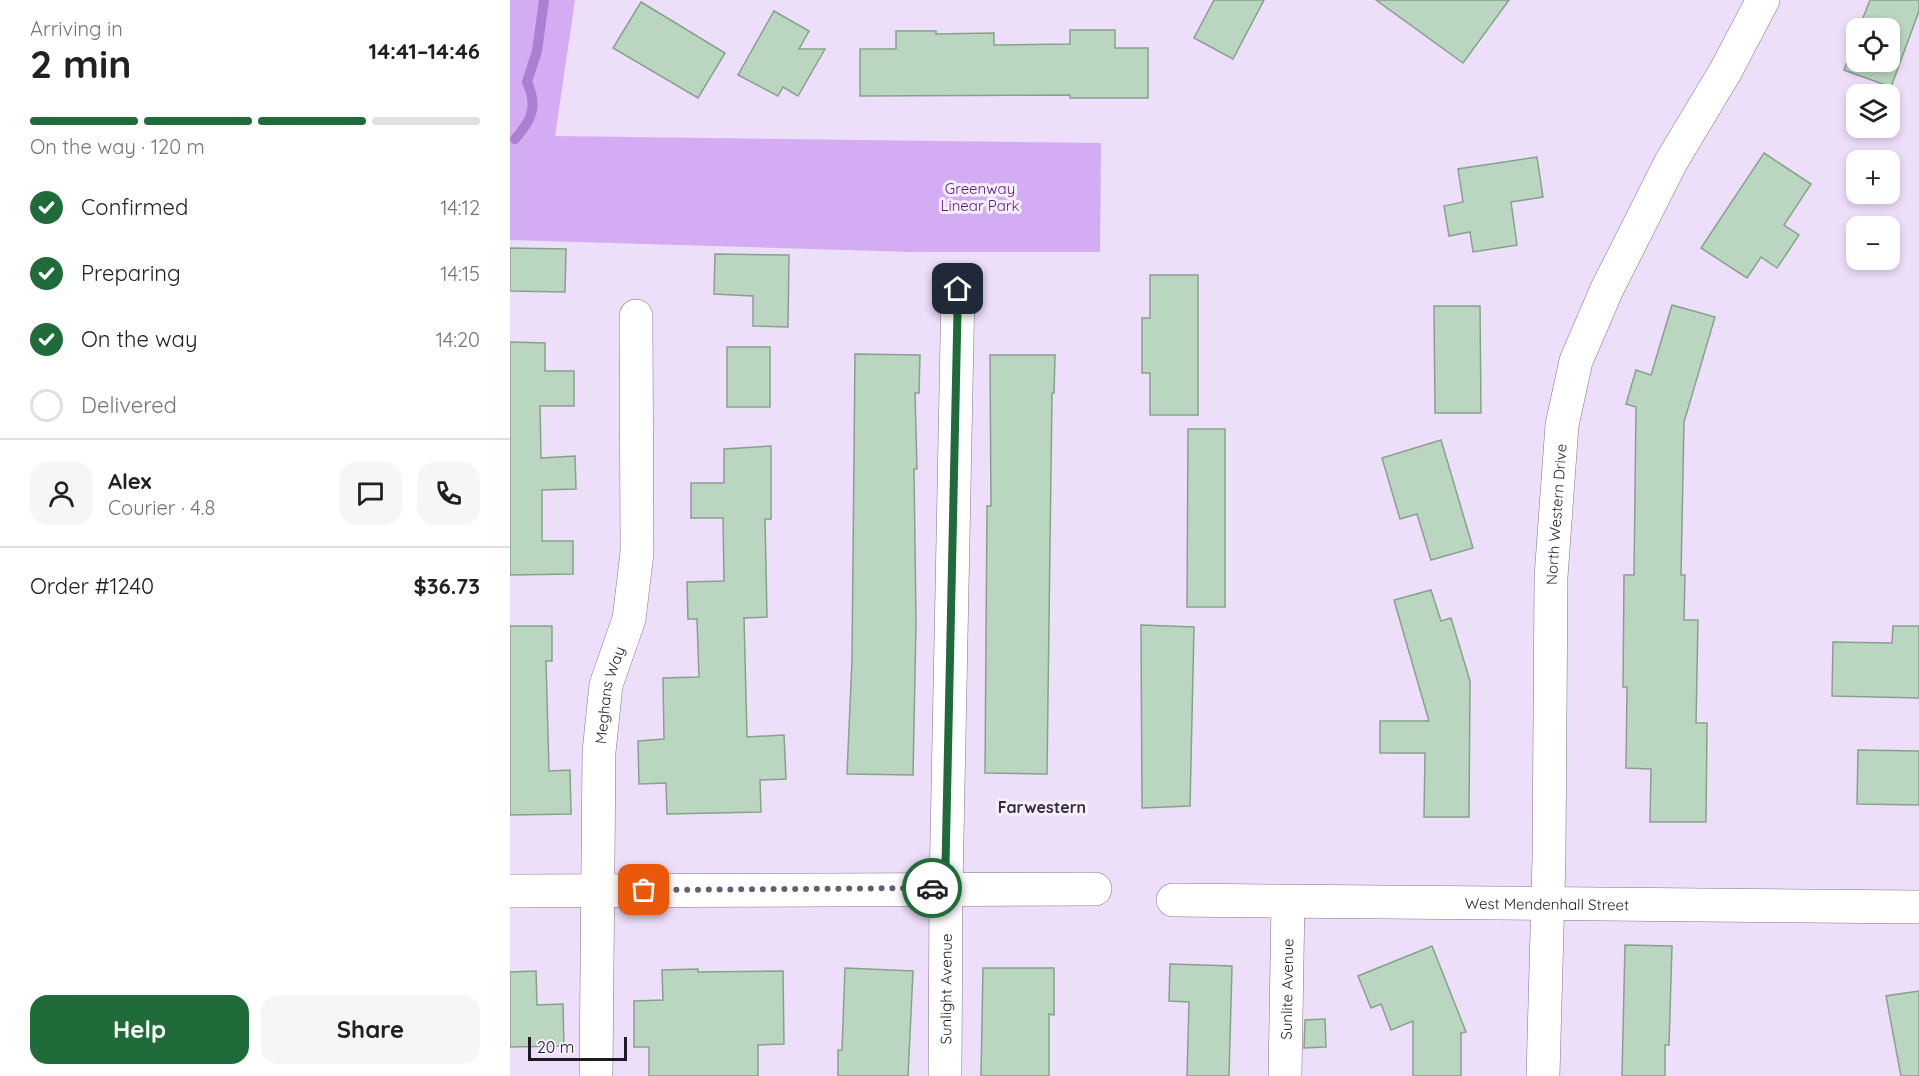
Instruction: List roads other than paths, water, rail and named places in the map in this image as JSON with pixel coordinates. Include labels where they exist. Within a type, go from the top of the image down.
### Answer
[{"type":"street","name":"North Western Drive","points":[[1543,1076],[1549,857],[1551,578],[1562,425],[1576,361],[1607,289],[1671,162],[1725,72],[1763,0]]},
{"type":"street","name":"Sunlight Avenue","points":[[945,1076],[945,888],[958,289]]},
{"type":"street","name":"Meghans Way","points":[[596,1076],[599,752],[606,686],[629,619],[637,553],[636,316]]},
{"type":"street","points":[[510,891],[1095,889]]},
{"type":"street","name":"West Mendenhall Street","points":[[1173,900],[1919,908]]},
{"type":"street","name":"Sunlite Avenue","points":[[1285,1076],[1288,902]]},
{"type":"waterway","points":[[515,139],[526,125],[532,112],[532,98],[527,82],[537,51],[544,0]]},
{"type":"district","name":"Farwestern","points":[[1042,807]]},
{"type":"park label","name":"Greenway Linear Park","points":[[980,196]]}]
